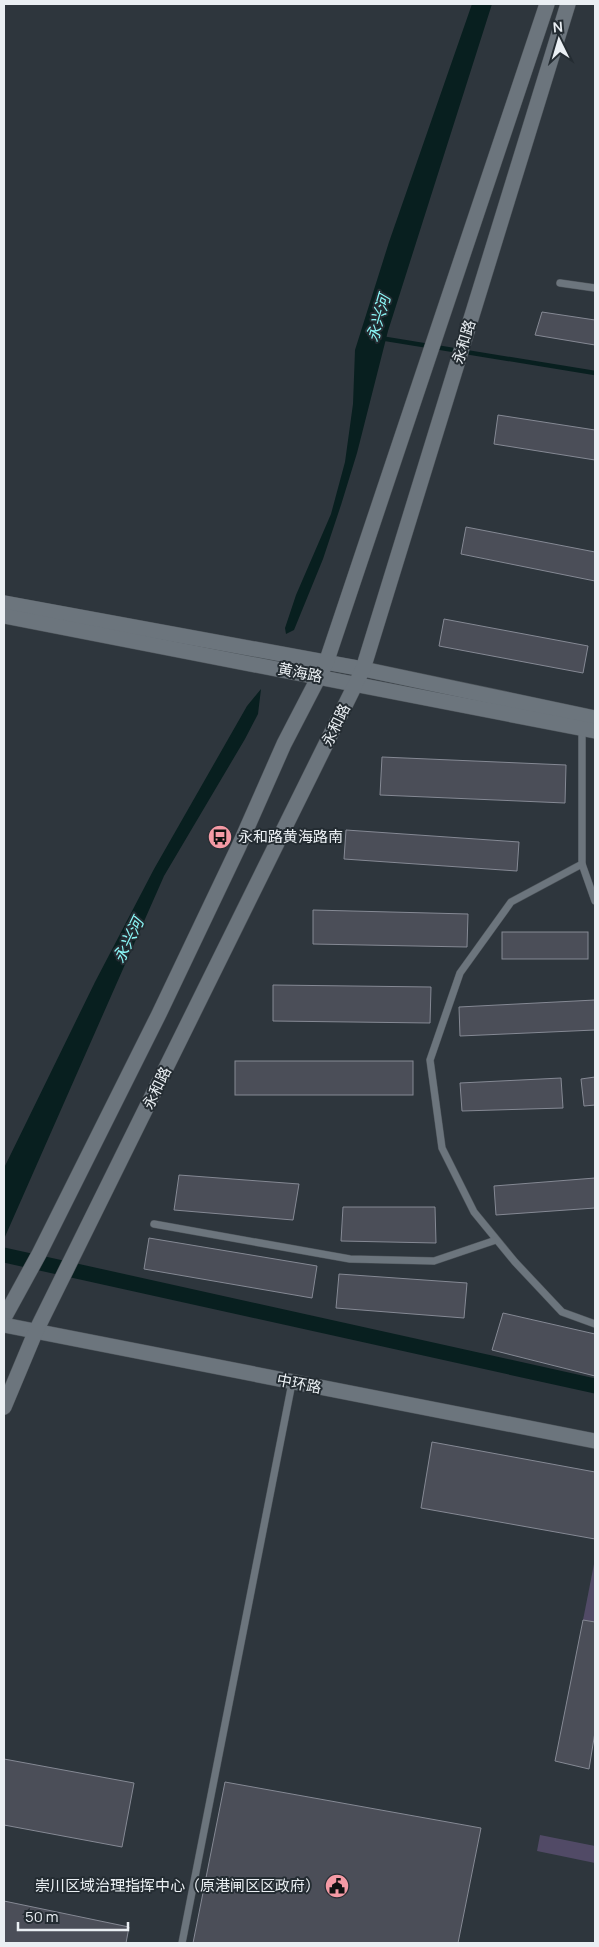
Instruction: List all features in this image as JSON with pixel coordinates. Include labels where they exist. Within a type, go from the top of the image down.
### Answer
[{"type":"main road","name":"永和路","points":[[4,1318],[39,1254],[162,1007],[239,846],[284,744],[322,669],[547,4]]},
{"type":"main road","name":"永和路","points":[[4,1407],[35,1332],[357,684],[568,4]]},
{"type":"main road","name":"黄海路","points":[[4,604],[322,669],[357,684],[589,723]]},
{"type":"main road","name":"黄海路","points":[[4,616],[322,669],[363,669],[589,723]]},
{"type":"main road","name":"中环路","points":[[4,1325],[595,1441]]},
{"type":"lane","points":[[560,283],[595,288]]},
{"type":"lane","points":[[589,723],[582,864],[595,902]]},
{"type":"lane","points":[[582,864],[511,902],[460,972],[430,1060],[442,1148],[474,1212],[496,1240],[562,1312],[595,1324]]},
{"type":"lane","points":[[154,1224],[350,1259],[434,1261],[496,1240]]},
{"type":"lane","points":[[182,1943],[292,1383]]},
{"type":"shaded area","points":[[595,1559],[595,1622],[583,1620]]},
{"type":"shaded area","points":[[540,1835],[595,1846],[595,1863],[537,1851]]},
{"type":"water","name":"永兴河","points":[[472,4],[492,4],[388,331],[357,453],[341,505],[323,559],[294,630],[286,634],[285,628],[296,595],[331,514],[345,462],[353,404],[355,350],[389,242]]},
{"type":"water","name":"永兴河","points":[[261,689],[258,714],[164,876],[4,1239],[4,1168],[95,982],[154,869],[247,706]]},
{"type":"building","points":[[542,312],[595,320],[595,345],[535,335]]},
{"type":"building","points":[[498,415],[595,430],[595,460],[494,444]]},
{"type":"building","points":[[466,527],[595,552],[595,581],[461,554]]},
{"type":"building","points":[[444,619],[588,646],[583,673],[439,646]]},
{"type":"building","points":[[382,757],[566,765],[565,803],[380,795]]},
{"type":"building","points":[[346,830],[519,842],[517,871],[344,859]]},
{"type":"building","points":[[313,910],[468,914],[467,947],[313,944]]},
{"type":"building","points":[[502,932],[588,932],[588,959],[502,959]]},
{"type":"building","points":[[273,985],[431,987],[430,1023],[273,1021]]},
{"type":"building","points":[[595,1000],[595,1030],[460,1036],[459,1007]]},
{"type":"building","points":[[235,1061],[413,1061],[413,1095],[235,1095]]},
{"type":"building","points":[[595,1077],[595,1105],[584,1106],[581,1079]]},
{"type":"building","points":[[561,1078],[563,1108],[462,1111],[460,1083]]},
{"type":"building","points":[[179,1175],[299,1184],[293,1220],[174,1210]]},
{"type":"building","points":[[595,1178],[595,1208],[496,1215],[494,1186]]},
{"type":"building","points":[[343,1207],[435,1207],[436,1243],[341,1241]]},
{"type":"building","points":[[149,1238],[317,1266],[312,1298],[144,1269]]},
{"type":"building","points":[[339,1274],[467,1283],[464,1318],[336,1308]]},
{"type":"building","points":[[503,1313],[595,1334],[595,1376],[492,1350]]},
{"type":"building","points":[[432,1442],[595,1472],[595,1539],[421,1508]]},
{"type":"building","points":[[583,1620],[595,1622],[595,1732],[589,1769],[555,1761]]},
{"type":"building","points":[[4,1759],[134,1783],[122,1847],[4,1825]]},
{"type":"building","name":"崇川区域治理指挥中心（原港闸区区政府）","points":[[225,1782],[481,1828],[458,1943],[193,1943]]},
{"type":"building","points":[[4,1901],[129,1927],[126,1943],[4,1943]]},
{"type":"waterway","name":"永兴河","points":[[380,338],[595,373]]},
{"type":"waterway","points":[[4,1255],[595,1386]]},
{"type":"place","name":"永和路黄海路南","points":[[220,837]]},
{"type":"place","name":"崇川区域治理指挥中心（原港闸区区政府）","points":[[337,1886]]}]
